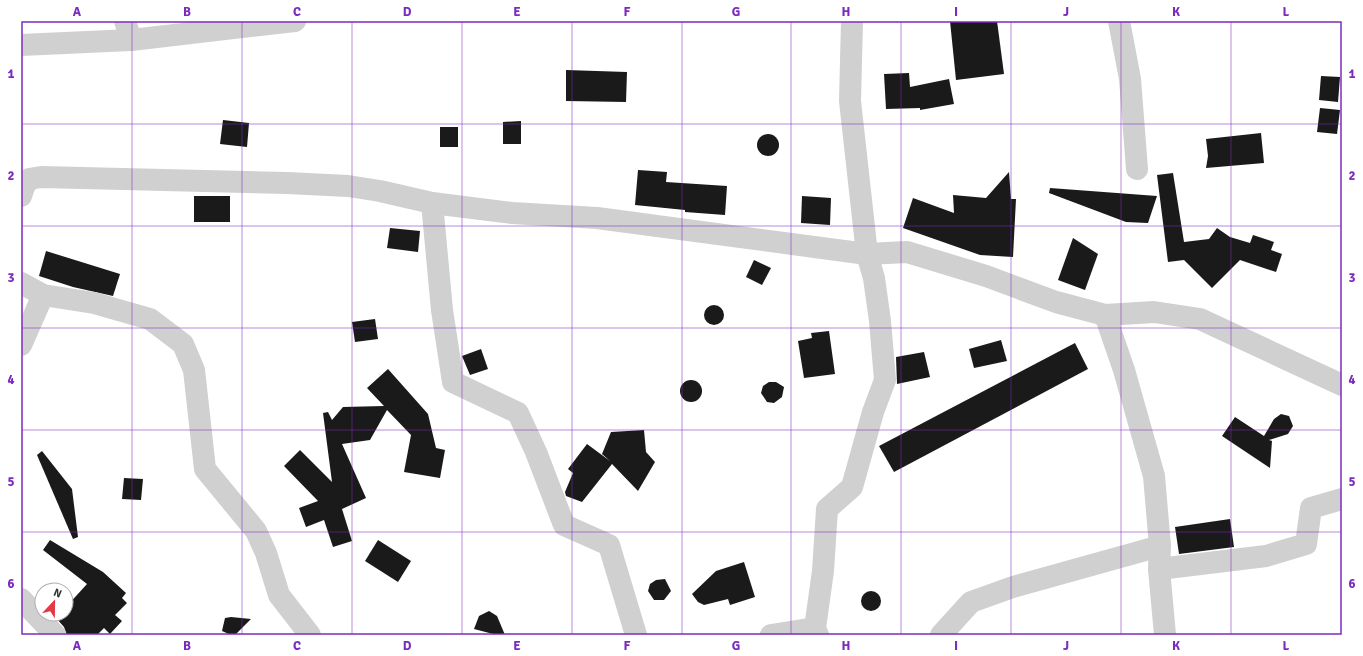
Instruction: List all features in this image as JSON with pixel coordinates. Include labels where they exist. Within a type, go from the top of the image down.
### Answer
[{"type":"street","points":[[21,45],[128,30],[295,21]]},
{"type":"street","points":[[771,635],[816,632],[823,571],[827,509],[852,487],[873,412],[885,380],[879,314],[874,278],[867,254],[850,101],[852,21]]},
{"type":"street","points":[[1119,21],[1130,79],[1137,169]]},
{"type":"street","points":[[21,196],[29,179],[48,177],[348,186],[380,191],[432,203],[512,213],[597,218],[867,254],[907,252],[986,276],[1056,302],[1105,314],[1154,312],[1200,319],[1342,385]]},
{"type":"street","points":[[432,203],[442,310],[453,382],[518,413],[536,452],[564,525],[609,545],[636,635]]},
{"type":"street","points":[[21,283],[43,295],[94,304],[150,319],[183,344],[194,370],[205,469],[256,530],[266,554],[279,595],[310,635]]},
{"type":"street","points":[[21,345],[43,295]]},
{"type":"street","points":[[1105,314],[1124,370],[1154,476],[1160,546],[1159,568],[1165,635]]},
{"type":"street","points":[[1159,568],[1266,556],[1306,544],[1311,508],[1342,499]]},
{"type":"street","points":[[941,635],[971,602],[1013,587],[1160,546]]},
{"type":"street","points":[[21,599],[55,635]]},
{"type":"building","points":[[950,21],[997,21],[1004,74],[956,80]]},
{"type":"building","points":[[566,70],[627,72],[626,102],[566,101]]},
{"type":"building","points":[[909,73],[910,87],[949,79],[954,104],[920,110],[920,108],[886,109],[884,74]]},
{"type":"building","points":[[1321,76],[1340,77],[1338,102],[1319,100]]},
{"type":"building","points":[[1320,108],[1340,110],[1337,134],[1317,132]]},
{"type":"building","points":[[223,120],[249,123],[247,147],[220,144]]},
{"type":"building","points":[[521,121],[521,144],[503,144],[503,122]]},
{"type":"building","points":[[440,127],[458,127],[458,147],[440,147]]},
{"type":"building","points":[[1261,133],[1264,163],[1206,168],[1208,156],[1206,139]]},
{"type":"building","points":[[768,134],[772,135],[778,141],[778,149],[772,155],[768,156],[764,155],[758,149],[757,145],[758,141],[764,135]]},
{"type":"building","points":[[638,170],[667,172],[666,182],[727,186],[725,215],[685,212],[685,210],[635,205]]},
{"type":"building","points":[[1009,172],[1011,199],[1016,199],[1013,257],[980,255],[903,228],[913,198],[954,213],[953,195],[986,198]]},
{"type":"building","points":[[1173,173],[1184,242],[1209,239],[1217,228],[1230,237],[1250,243],[1253,235],[1274,242],[1271,250],[1282,254],[1276,272],[1240,260],[1212,288],[1184,260],[1168,262],[1157,175]]},
{"type":"building","points":[[1050,188],[1157,196],[1148,223],[1126,222],[1049,193]]},
{"type":"building","points":[[194,196],[230,196],[230,222],[194,222]]},
{"type":"building","points":[[802,196],[831,198],[830,225],[801,223]]},
{"type":"building","points":[[390,228],[420,231],[418,252],[387,248]]},
{"type":"building","points":[[1073,238],[1098,254],[1085,290],[1058,280]]},
{"type":"building","points":[[46,251],[120,274],[113,296],[73,287],[39,276]]},
{"type":"building","points":[[754,260],[771,268],[762,285],[746,277]]},
{"type":"building","points":[[710,305],[718,305],[724,311],[724,319],[718,325],[710,325],[704,319],[704,311]]},
{"type":"building","points":[[375,319],[378,339],[355,342],[352,322]]},
{"type":"building","points":[[829,331],[835,374],[804,378],[798,341],[812,338],[811,333]]},
{"type":"building","points":[[1001,340],[1007,361],[974,368],[969,349]]},
{"type":"building","points":[[1075,343],[1088,369],[894,472],[879,446]]},
{"type":"building","points":[[481,349],[488,369],[470,375],[462,356]]},
{"type":"building","points":[[924,352],[930,377],[897,384],[896,357]]},
{"type":"building","points":[[388,369],[428,414],[436,448],[445,450],[440,478],[404,472],[411,435],[387,410],[370,440],[342,444],[366,498],[342,509],[352,541],[333,547],[324,520],[306,527],[299,508],[318,501],[284,466],[300,450],[332,482],[323,413],[328,412],[332,420],[343,407],[384,406],[367,388]]},
{"type":"building","points":[[691,380],[695,381],[701,387],[701,395],[695,401],[691,402],[687,401],[681,395],[680,391],[681,387],[687,381]]},
{"type":"building","points":[[769,382],[776,382],[784,387],[782,397],[774,403],[767,402],[761,393],[763,386]]},
{"type":"building","points":[[1281,414],[1289,416],[1293,426],[1288,434],[1269,440],[1272,441],[1270,468],[1222,436],[1235,417],[1264,436],[1274,419]]},
{"type":"building","points":[[644,430],[646,452],[655,462],[638,491],[612,464],[582,502],[566,496],[565,492],[573,473],[568,469],[587,444],[610,461],[602,454],[611,432]]},
{"type":"building","points":[[42,451],[72,489],[78,537],[73,539],[37,455]]},
{"type":"building","points":[[124,478],[143,479],[141,500],[122,499]]},
{"type":"building","points":[[1230,519],[1234,547],[1179,554],[1175,527]]},
{"type":"building","points":[[50,540],[103,572],[126,593],[122,598],[127,603],[115,615],[122,621],[110,634],[104,628],[97,635],[67,635],[64,627],[60,622],[74,622],[74,598],[87,584],[43,550]]},
{"type":"building","points":[[378,540],[411,561],[398,582],[365,561]]},
{"type":"building","points":[[744,562],[755,597],[730,605],[728,599],[704,605],[698,602],[692,594],[716,571]]},
{"type":"building","points":[[665,579],[671,591],[664,600],[654,600],[648,591],[650,584],[656,580]]},
{"type":"building","points":[[867,591],[875,591],[881,597],[881,605],[875,611],[867,611],[861,605],[861,597]]},
{"type":"building","points":[[489,611],[497,616],[505,635],[497,635],[474,629],[479,616]]},
{"type":"building","points":[[231,617],[251,619],[235,635],[231,635],[222,631],[225,618]]}]
